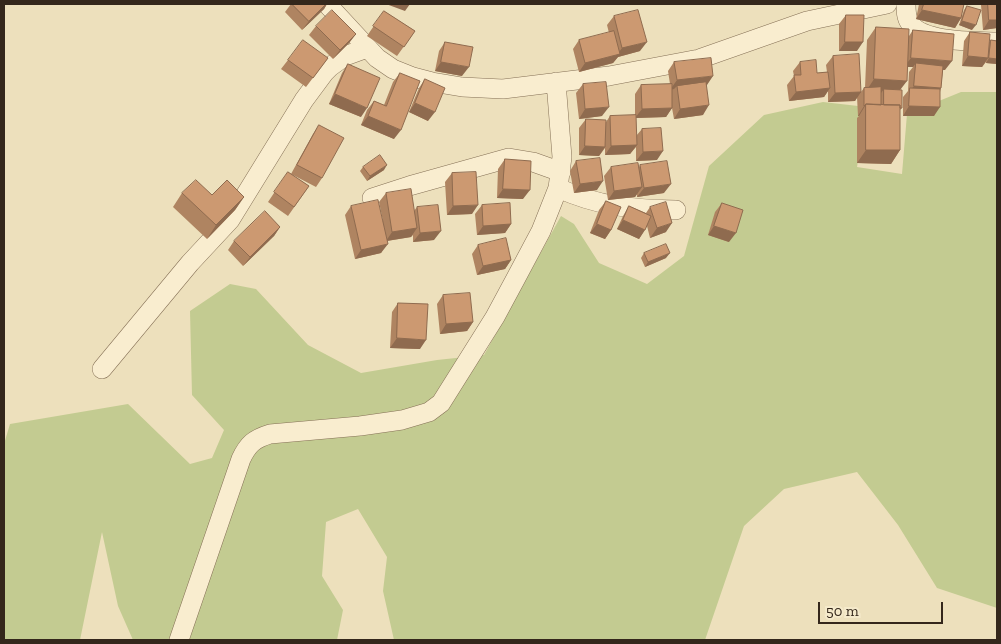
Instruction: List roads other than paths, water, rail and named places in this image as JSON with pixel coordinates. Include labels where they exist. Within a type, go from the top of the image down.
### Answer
[{"type":"street","points":[[328,4],[367,48],[393,69],[432,82],[462,87],[503,89],[609,76],[699,59],[807,21],[887,4]]},
{"type":"street","points":[[906,4],[910,23],[922,33],[940,38],[997,42]]},
{"type":"street","points":[[102,369],[190,263],[230,220],[304,100],[324,73],[345,56],[367,48]]},
{"type":"street","points":[[179,640],[241,459],[250,442],[270,434],[360,426],[421,416],[434,409],[449,391],[512,286],[541,231],[560,180],[561,136],[556,82]]},
{"type":"street","points":[[372,198],[509,158],[533,162],[560,180],[578,197],[603,204],[633,208],[676,210]]}]
